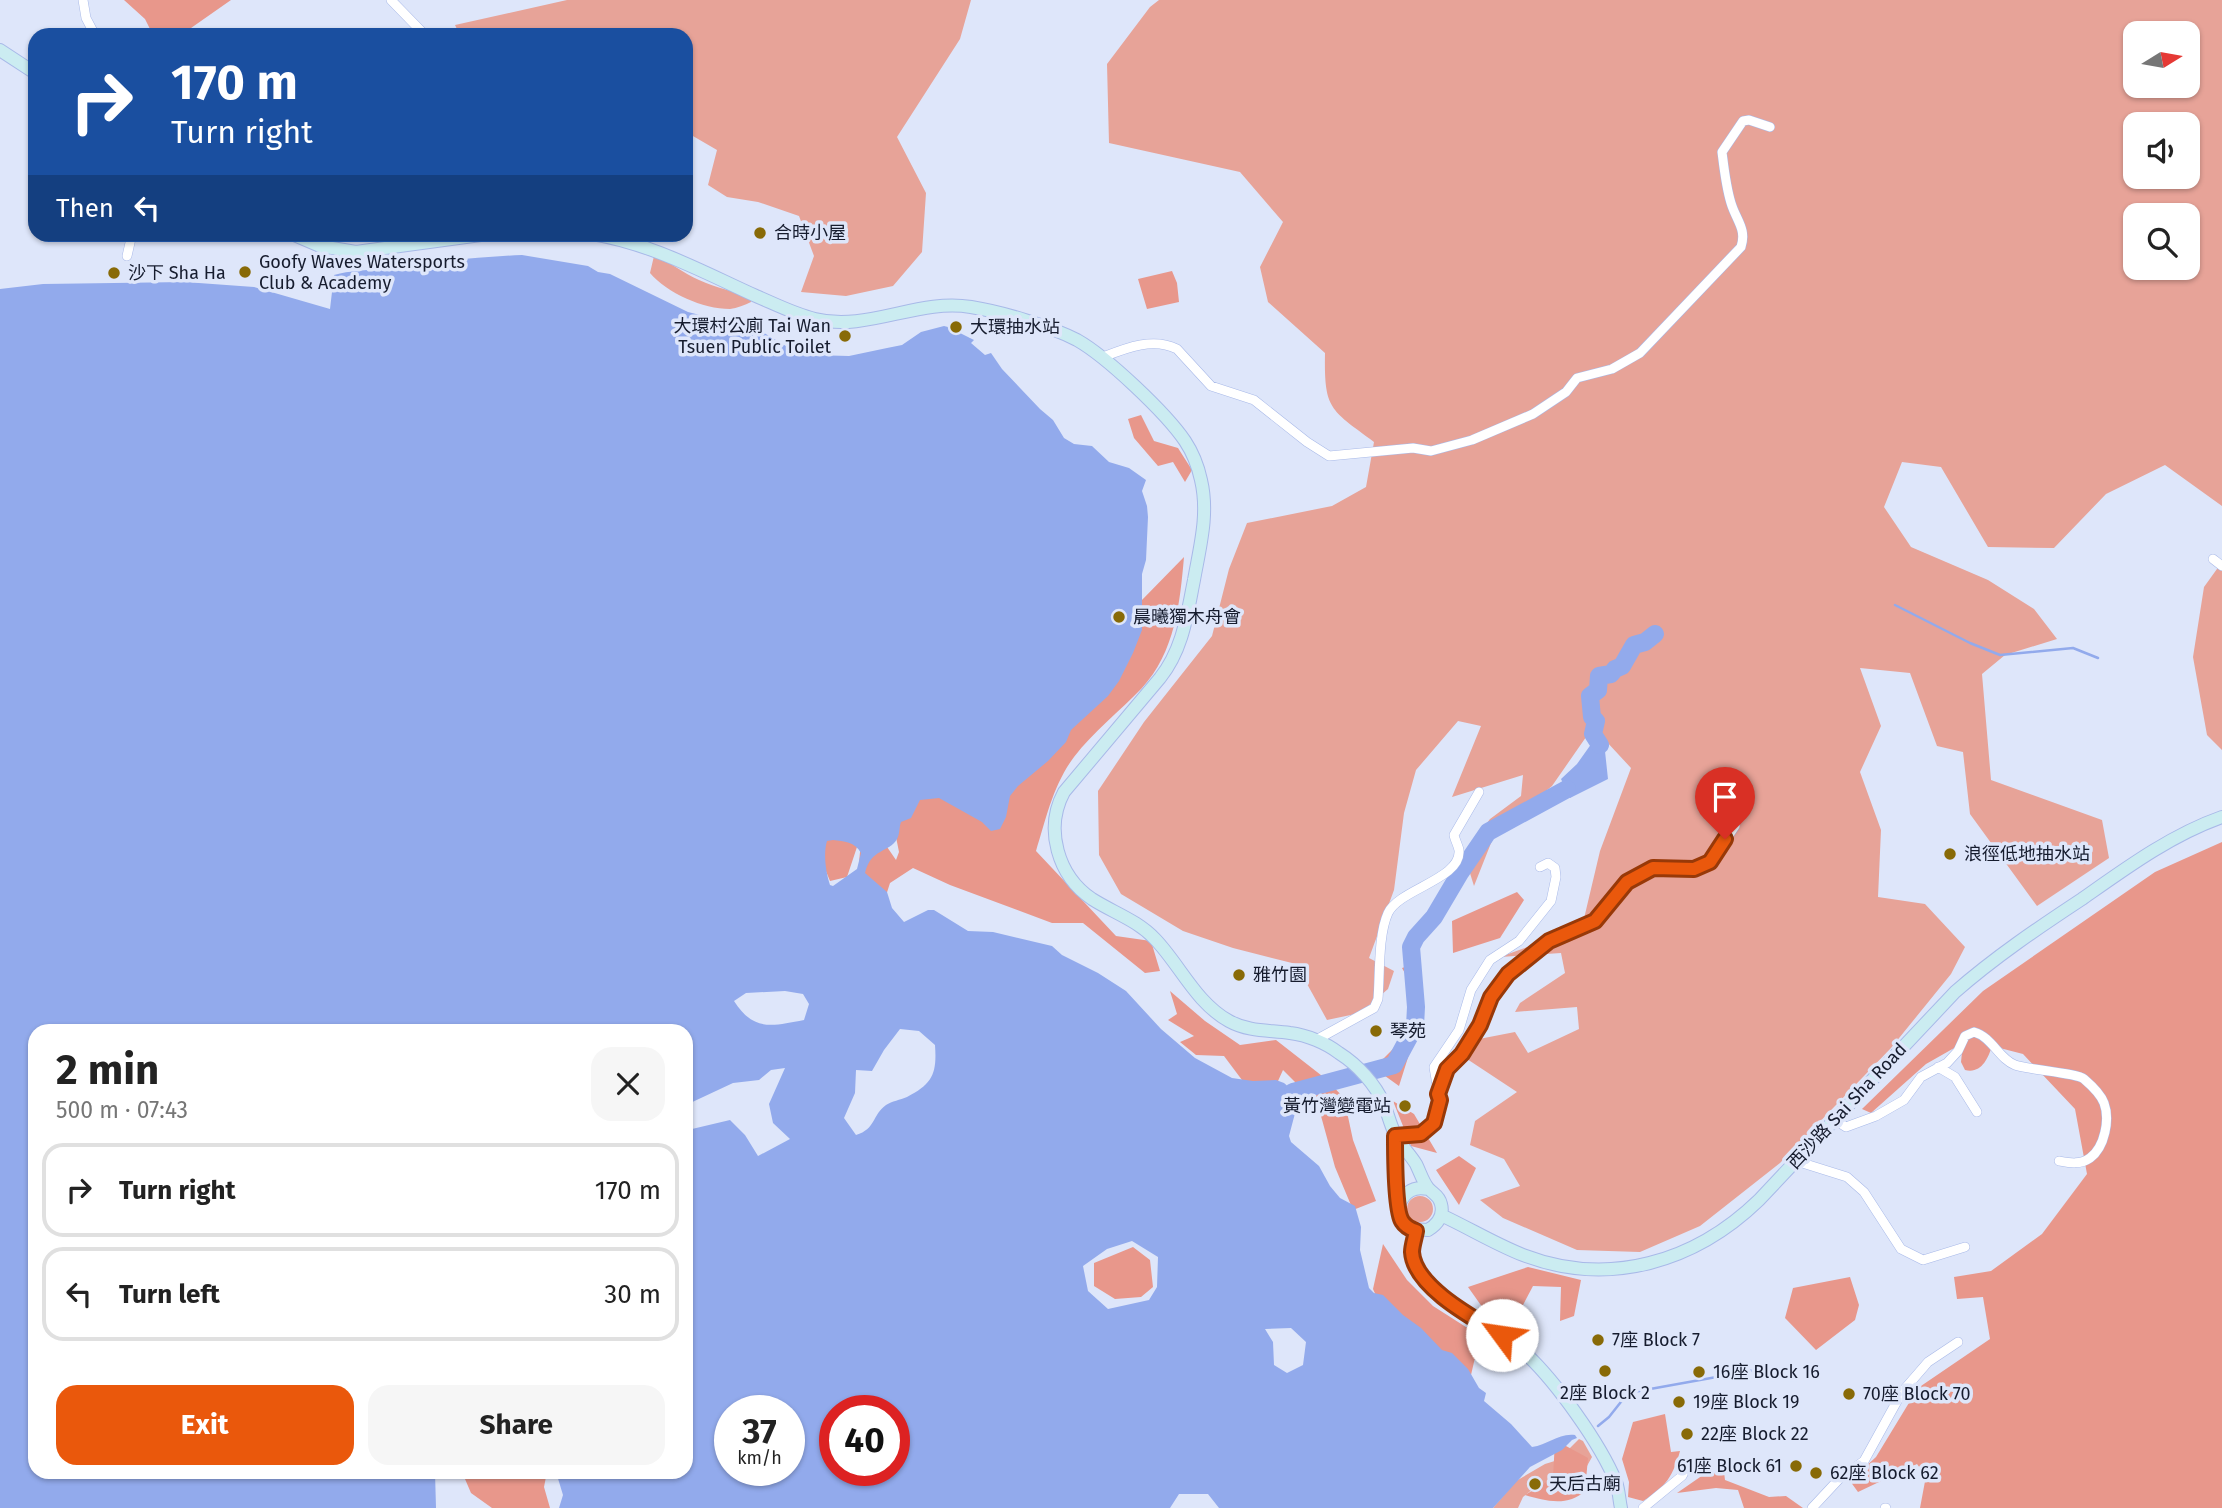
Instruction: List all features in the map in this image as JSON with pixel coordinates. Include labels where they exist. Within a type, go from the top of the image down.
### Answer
[{"type":"main road","points":[[0,50],[28,68]]},
{"type":"main road","points":[[311,242],[356,252],[429,242]]},
{"type":"main road","points":[[620,242],[655,252],[813,319],[856,321],[927,306],[965,306],[1053,330],[1103,357],[1168,421],[1194,456],[1200,474],[1205,518],[1179,646],[1160,678],[1064,792],[1056,811],[1054,825],[1058,854],[1077,887],[1092,899],[1125,915],[1148,932],[1201,998],[1221,1017],[1247,1029],[1293,1033],[1315,1040],[1339,1052],[1364,1073],[1384,1102],[1395,1136],[1415,1163],[1429,1189],[1440,1199],[1441,1215],[1432,1228],[1416,1231],[1402,1221],[1394,1159],[1395,1136]]},
{"type":"main road","name":"西沙路 Sai Sha Road","points":[[1441,1215],[1508,1249],[1540,1261],[1582,1269],[1625,1268],[1669,1258],[1705,1241],[1748,1210],[1955,992],[1993,960],[2137,861],[2222,817]]},
{"type":"main road","points":[[1399,1205],[1407,1192],[1429,1189]]},
{"type":"main road","points":[[1416,1231],[1412,1253],[1419,1270],[1430,1285],[1440,1296],[1502,1335],[1548,1378],[1604,1457],[1617,1486],[1621,1508]]},
{"type":"street","points":[[83,0],[86,18],[91,28]]},
{"type":"street","points":[[391,0],[418,28]]},
{"type":"street","points":[[1103,357],[1145,344],[1170,345],[1177,349],[1211,386],[1254,400],[1329,456],[1413,448],[1431,450],[1472,440],[1533,414],[1566,392],[1577,378],[1612,369],[1640,353],[1741,247],[1743,227],[1731,204],[1722,152],[1744,121],[1770,127]]},
{"type":"street","points":[[127,256],[130,242]]},
{"type":"street","points":[[2213,559],[2222,566]]},
{"type":"street","points":[[1315,1040],[1374,1008],[1378,999],[1382,940],[1388,911],[1407,895],[1436,880],[1455,865],[1459,852],[1454,835],[1479,792]]},
{"type":"street","points":[[1438,1094],[1447,1069],[1462,1054],[1480,1025],[1491,997],[1508,974],[1549,941],[1595,921],[1627,882],[1653,868],[1694,869],[1710,862],[1735,826],[1736,795]]},
{"type":"street","points":[[1395,1136],[1421,1134],[1434,1123],[1440,1100],[1434,1067],[1459,1030],[1471,990],[1490,960],[1518,941],[1551,901],[1555,868],[1548,863],[1540,867]]},
{"type":"street","points":[[1835,1120],[1845,1127],[1876,1116],[1904,1100],[1921,1077],[1953,1057],[1965,1036],[1974,1032],[1985,1037],[2013,1065],[2056,1074],[2078,1075],[2104,1103],[2107,1122],[2096,1152],[2090,1158],[2070,1164],[2059,1161]]},
{"type":"street","points":[[1938,1067],[1955,1077],[1977,1112]]},
{"type":"street","points":[[1796,1161],[1847,1177],[1864,1192],[1900,1249],[1923,1260],[1965,1247]]},
{"type":"street","points":[[1812,1508],[1840,1478],[1864,1461],[1902,1392],[1928,1362],[1958,1342]]},
{"type":"street","points":[[1643,1508],[1682,1476],[1686,1469]]},
{"type":"shaded area","points":[[124,0],[231,0],[191,28],[150,28],[145,19]]},
{"type":"shaded area","points":[[567,0],[971,0],[960,39],[897,137],[926,193],[922,252],[893,286],[846,296],[801,292],[814,256],[799,216],[758,202],[727,197],[708,185],[717,150],[693,136],[693,28],[456,28],[455,25]]},
{"type":"shaded area","points":[[1159,0],[2222,0],[2222,506],[2165,465],[2106,494],[2054,548],[1988,547],[1941,467],[1902,462],[1884,507],[1911,547],[1988,580],[2034,609],[2057,639],[2005,655],[1982,674],[1991,780],[2102,820],[2109,858],[2037,906],[1970,814],[1963,752],[1937,746],[1910,673],[1860,668],[1881,726],[1860,772],[1881,830],[1878,897],[1925,904],[1965,947],[1951,974],[1891,1048],[1780,1163],[1700,1226],[1640,1252],[1577,1250],[1503,1218],[1480,1200],[1520,1186],[1504,1159],[1470,1145],[1475,1121],[1517,1092],[1467,1059],[1479,1039],[1515,1032],[1528,1053],[1579,1029],[1577,1007],[1515,1012],[1520,1003],[1565,973],[1561,953],[1500,957],[1582,927],[1600,851],[1631,768],[1593,727],[1552,786],[1495,833],[1474,886],[1464,854],[1490,819],[1521,796],[1523,775],[1452,797],[1481,726],[1458,721],[1416,770],[1404,813],[1394,890],[1369,958],[1394,971],[1388,989],[1360,1013],[1327,1020],[1296,964],[1233,948],[1183,931],[1121,894],[1099,855],[1098,791],[1144,722],[1212,636],[1229,569],[1247,523],[1332,506],[1366,487],[1374,442],[1339,414],[1328,398],[1325,353],[1268,302],[1260,267],[1283,222],[1240,172],[1109,143],[1107,64],[1150,7]]},
{"type":"shaded area","points":[[654,256],[699,280],[752,299],[751,302],[730,309],[708,306],[686,298],[666,287],[650,273]]},
{"type":"shaded area","points":[[1172,271],[1177,283],[1179,302],[1147,309],[1138,279]]},
{"type":"shaded area","points":[[1141,415],[1154,441],[1178,448],[1192,470],[1185,482],[1173,462],[1158,466],[1134,438],[1128,419]]},
{"type":"shaded area","points":[[1184,557],[1178,609],[1162,659],[1142,688],[1074,757],[1051,802],[1036,851],[1116,936],[1151,941],[1160,971],[1145,973],[1083,923],[1052,923],[950,885],[913,868],[890,883],[881,911],[857,885],[861,841],[874,828],[896,860],[899,852],[894,827],[916,791],[1022,765],[1141,601]]},
{"type":"shaded area","points":[[2222,562],[2222,750],[2207,735],[2193,657],[2204,587]]},
{"type":"shaded area","points":[[833,836],[858,844],[847,877],[830,881],[816,847]]},
{"type":"shaded area","points":[[2222,842],[2222,1508],[1920,1508],[1926,1476],[1917,1464],[1858,1492],[1850,1481],[1876,1457],[1918,1388],[1990,1339],[1983,1297],[1957,1299],[1954,1277],[1991,1271],[2042,1234],[2087,1174],[2075,1109],[2023,1054],[1992,1046],[1980,1068],[1965,1070],[1961,1062],[1963,1043],[1926,1064],[1871,1113],[1862,1109],[1983,991],[2155,872]]},
{"type":"shaded area","points":[[1517,892],[1524,900],[1500,938],[1453,953],[1452,921]]},
{"type":"shaded area","points":[[1420,962],[1424,1021],[1411,1048],[1399,1086],[1374,1068],[1411,1031],[1410,982],[1402,968]]},
{"type":"shaded area","points":[[1170,991],[1205,1021],[1240,1045],[1276,1040],[1326,1079],[1344,1098],[1353,1140],[1376,1201],[1353,1210],[1335,1167],[1318,1105],[1283,1070],[1278,1081],[1248,1088],[1224,1056],[1196,1055],[1180,1042],[1194,1036],[1168,1020],[1177,1014]]},
{"type":"shaded area","points":[[1393,1101],[1414,1114],[1437,1153],[1411,1146]]},
{"type":"shaded area","points":[[1459,1156],[1476,1168],[1459,1205],[1436,1170]]},
{"type":"shaded area","points":[[1420,1196],[1429,1200],[1433,1209],[1429,1218],[1420,1222],[1411,1218],[1407,1209],[1411,1200]]},
{"type":"shaded area","points":[[1383,1244],[1407,1280],[1433,1306],[1480,1336],[1471,1375],[1400,1348],[1373,1289]]},
{"type":"shaded area","points":[[1133,1247],[1150,1260],[1153,1287],[1141,1297],[1115,1299],[1094,1286],[1094,1263]]},
{"type":"shaded area","points":[[1528,1267],[1581,1280],[1574,1316],[1560,1321],[1561,1287],[1533,1286],[1523,1305],[1490,1318],[1468,1287]]},
{"type":"shaded area","points":[[1850,1277],[1859,1305],[1855,1320],[1816,1350],[1785,1318],[1793,1288]]},
{"type":"shaded area","points":[[1665,1414],[1671,1452],[1680,1451],[1675,1467],[1668,1480],[1651,1496],[1643,1501],[1628,1497],[1629,1482],[1622,1459],[1633,1422]]},
{"type":"shaded area","points":[[1579,1439],[1592,1457],[1587,1466],[1542,1487],[1535,1478],[1530,1482],[1534,1488],[1523,1497],[1518,1508],[1493,1508],[1516,1481],[1545,1464],[1558,1460]]},
{"type":"shaded area","points":[[1555,1440],[1588,1458],[1585,1491],[1564,1501],[1548,1501],[1525,1495],[1553,1478]]},
{"type":"shaded area","points":[[1724,1472],[1725,1480],[1769,1497],[1786,1496],[1803,1508],[1744,1508],[1738,1490],[1716,1488],[1677,1493],[1703,1475]]},
{"type":"shaded area","points":[[465,1479],[546,1479],[544,1487],[550,1508],[492,1508],[471,1493]]},
{"type":"water","points":[[522,255],[588,266],[688,312],[759,330],[796,352],[812,355],[849,356],[902,345],[921,332],[948,327],[974,340],[971,343],[985,355],[991,353],[1002,369],[1053,420],[1064,438],[1074,444],[1092,446],[1109,462],[1129,468],[1146,480],[1142,491],[1148,517],[1146,560],[1142,574],[1142,630],[1119,681],[1108,696],[1071,730],[1066,742],[1048,761],[1018,786],[1010,796],[1006,817],[1000,829],[991,831],[982,822],[939,798],[920,800],[911,818],[901,822],[899,835],[894,843],[871,859],[865,873],[887,892],[892,908],[904,922],[928,910],[934,910],[968,931],[993,932],[1052,946],[1062,955],[1126,991],[1161,1029],[1195,1058],[1232,1078],[1276,1080],[1284,1083],[1298,1095],[1289,1136],[1291,1142],[1319,1166],[1340,1198],[1355,1206],[1361,1227],[1360,1250],[1369,1288],[1374,1293],[1383,1295],[1442,1350],[1452,1353],[1486,1393],[1484,1401],[1532,1447],[1563,1436],[1575,1435],[1577,1438],[1562,1450],[1530,1467],[1493,1508],[1219,1508],[1208,1494],[1179,1494],[1170,1508],[559,1508],[563,1495],[558,1479],[693,1479],[693,1129],[730,1120],[745,1135],[758,1156],[790,1139],[773,1123],[769,1104],[785,1068],[771,1070],[759,1080],[733,1083],[693,1102],[693,1024],[28,1024],[28,1479],[435,1479],[436,1508],[0,1508],[0,289],[43,284],[185,282],[254,287],[330,309],[334,275],[417,264]],"holes":[[[827,841],[856,846],[861,853],[857,869],[833,886],[830,885],[826,869]],[[785,991],[803,994],[809,1004],[804,1020],[773,1025],[756,1022],[741,1011],[734,1001],[746,993]],[[900,1029],[919,1031],[935,1045],[932,1077],[923,1087],[907,1097],[886,1105],[871,1126],[856,1135],[844,1118],[855,1093],[856,1070],[872,1071]],[[1132,1241],[1158,1257],[1157,1287],[1149,1300],[1108,1309],[1088,1291],[1083,1266],[1107,1249]],[[1291,1328],[1306,1342],[1303,1365],[1287,1373],[1274,1365],[1273,1342],[1265,1329]]]},
{"type":"water","points":[[1594,740],[1604,742],[1608,779],[1570,798],[1561,779],[1577,764]]},
{"type":"waterway","points":[[1895,605],[2000,655],[2073,648],[2098,658]]},
{"type":"waterway","points":[[1600,745],[1593,734],[1596,721],[1592,717],[1590,696],[1598,690],[1599,676],[1611,674],[1622,666],[1634,645],[1645,642],[1655,634]]},
{"type":"waterway","points":[[1293,1092],[1394,1065],[1415,1026],[1411,947],[1416,937],[1434,917],[1488,832],[1567,789]]},
{"type":"waterway","points":[[1598,1426],[1628,1393],[1772,1367]]},
{"type":"place","name":"合時小屋","points":[[760,233]]},
{"type":"place","name":"Goofy Waves Watersports Club & Academy","points":[[245,272]]},
{"type":"place","name":"沙下 Sha Ha","points":[[114,273]]},
{"type":"place","name":"大環抽水站","points":[[956,327]]},
{"type":"place","name":"大環村公廁 Tai Wan Tsuen Public Toilet","points":[[845,336]]},
{"type":"place","name":"晨曦獨木舟會","points":[[1119,617]]},
{"type":"place","name":"浪徑低地抽水站","points":[[1950,854]]},
{"type":"place","name":"雅竹園","points":[[1239,975]]},
{"type":"place","name":"琴苑","points":[[1376,1031]]},
{"type":"place","name":"黃竹灣變電站","points":[[1405,1106]]},
{"type":"place","name":"7座 Block 7","points":[[1598,1340]]},
{"type":"place","name":"2座 Block 2","points":[[1605,1371]]},
{"type":"place","name":"16座 Block 16","points":[[1699,1372]]},
{"type":"place","name":"70座 Block 70","points":[[1849,1394]]},
{"type":"place","name":"19座 Block 19","points":[[1679,1402]]},
{"type":"place","name":"22座 Block 22","points":[[1687,1434]]},
{"type":"place","name":"61座 Block 61","points":[[1796,1466]]},
{"type":"place","name":"62座 Block 62","points":[[1816,1473]]},
{"type":"place","name":"天后古廟","points":[[1535,1484]]},
{"type":"route","points":[[1502,1335],[1440,1296],[1419,1270],[1412,1253],[1416,1231],[1402,1221],[1399,1213],[1394,1159],[1395,1136],[1421,1134],[1434,1123],[1440,1100],[1438,1094],[1447,1069],[1462,1054],[1480,1025],[1491,997],[1508,974],[1549,941],[1595,921],[1627,882],[1653,868],[1694,869],[1710,862],[1725,839]]}]
